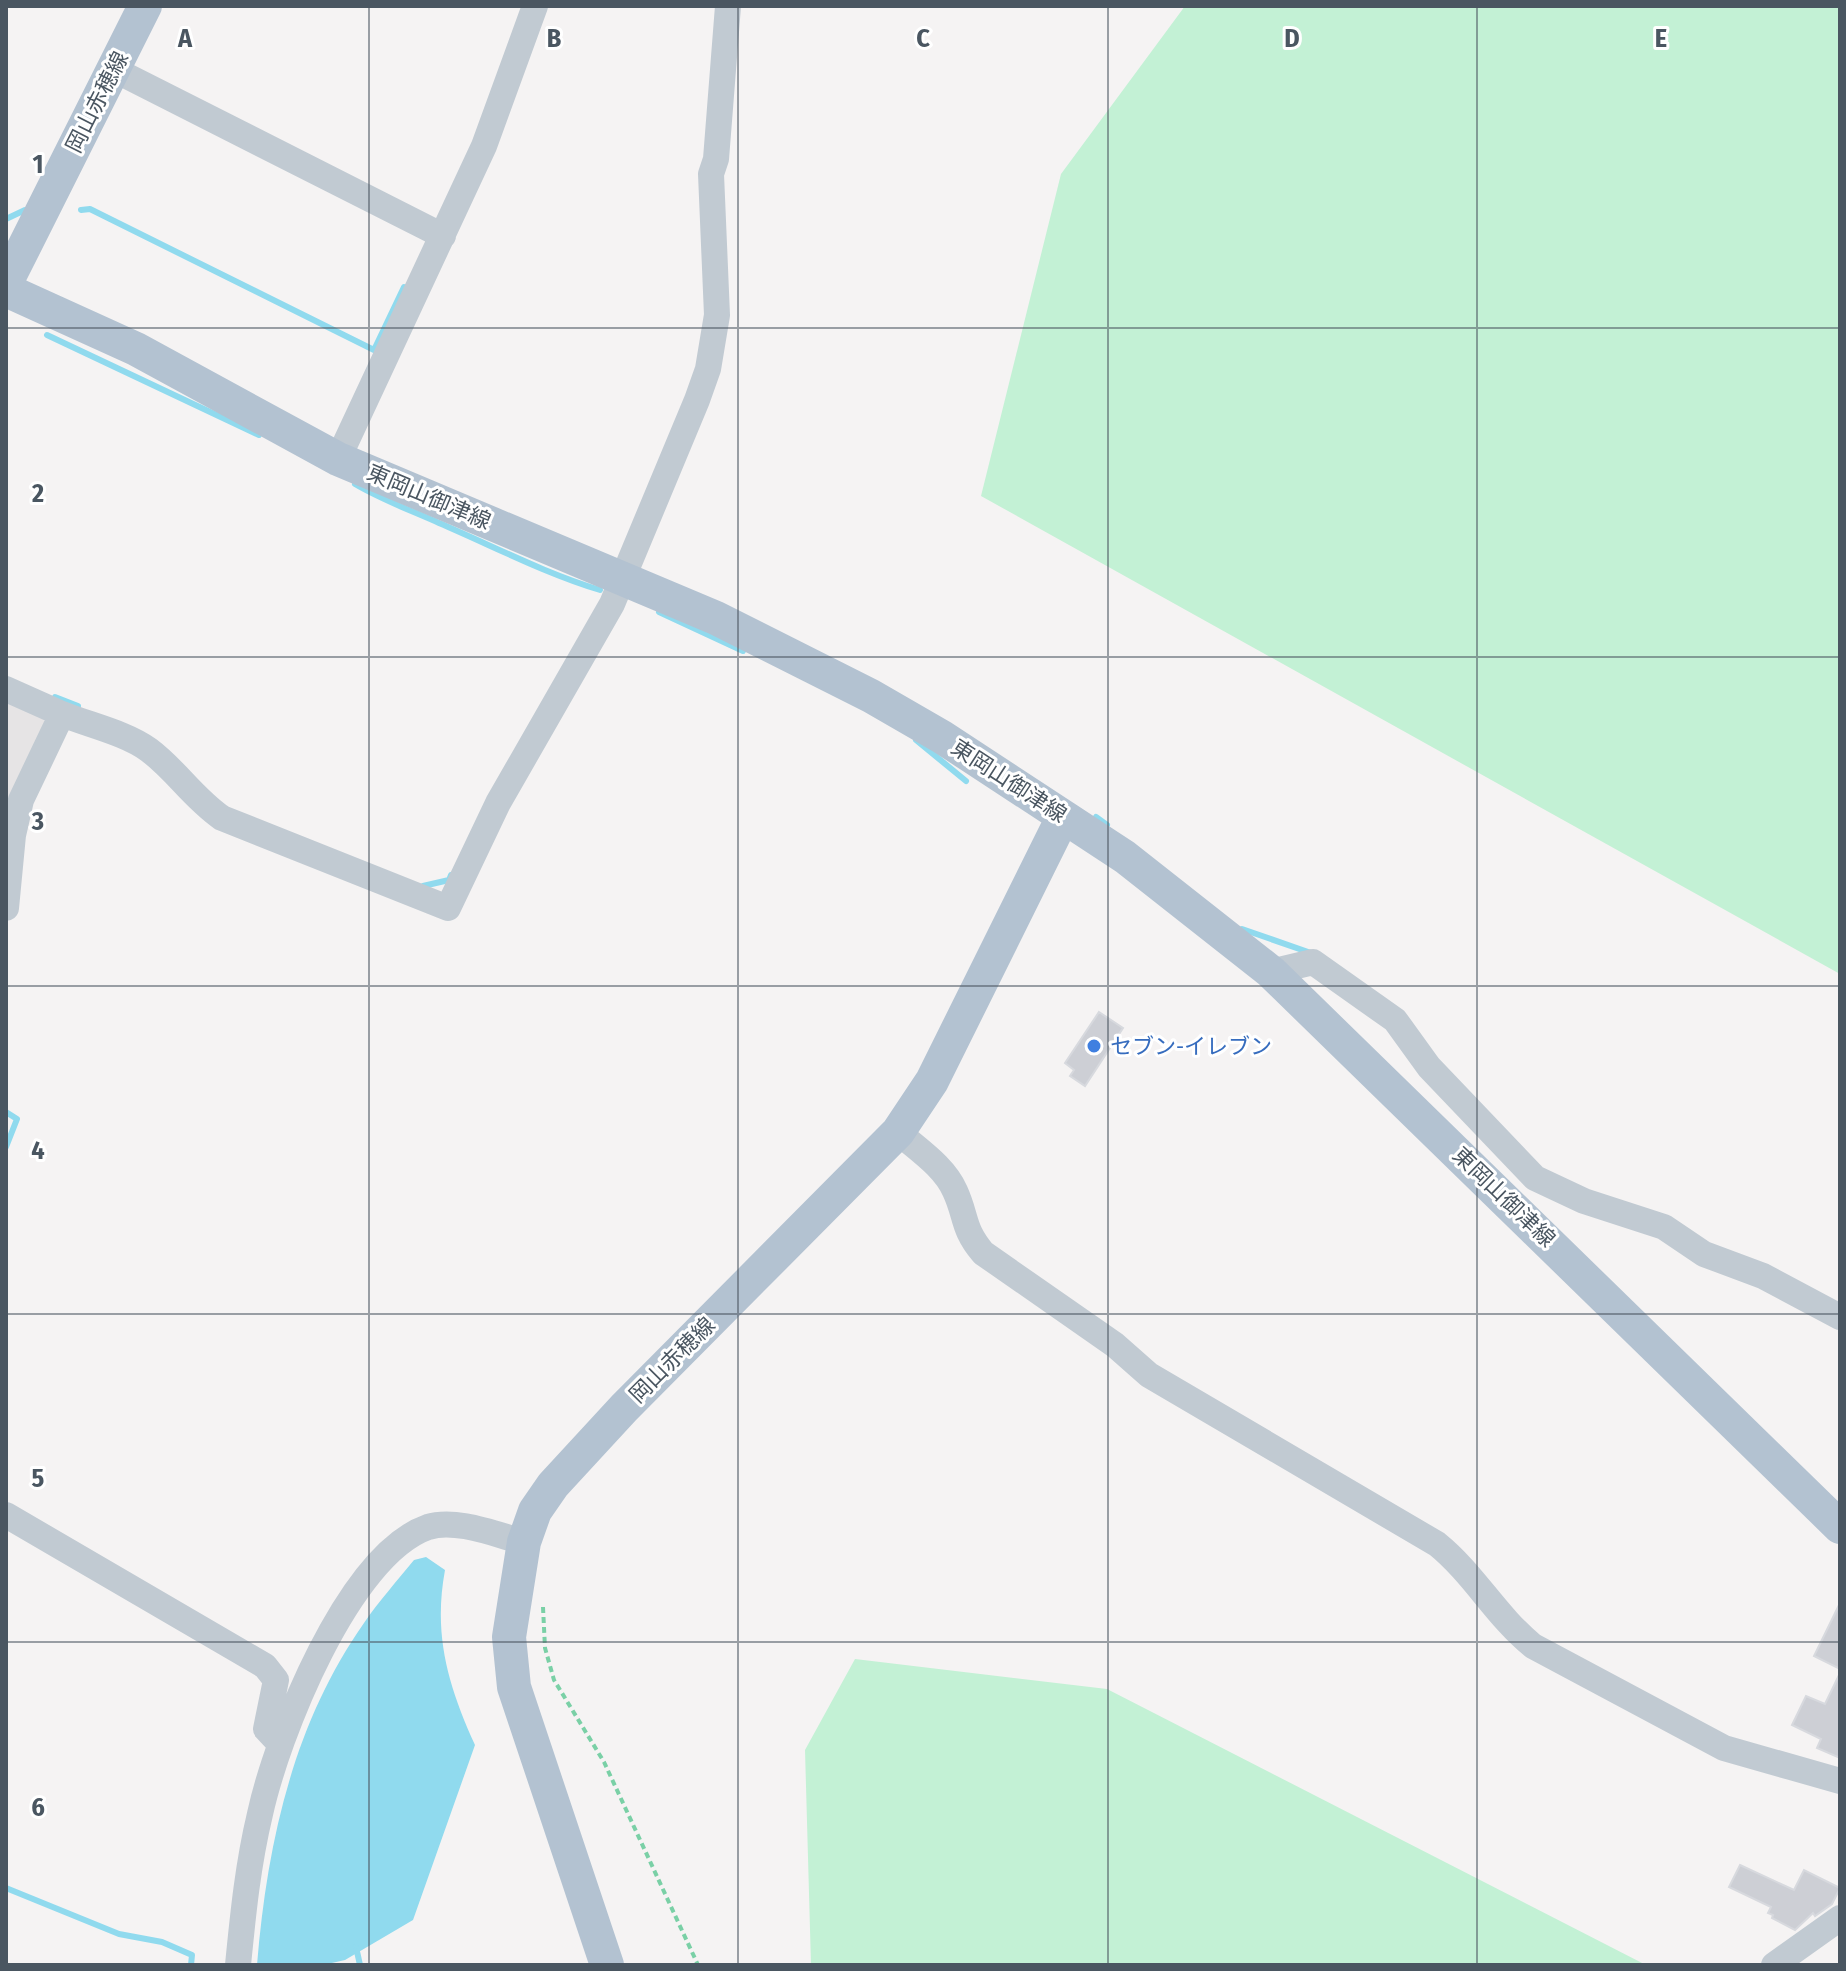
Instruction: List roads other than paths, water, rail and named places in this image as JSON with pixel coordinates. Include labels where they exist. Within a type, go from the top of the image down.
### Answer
[{"type":"main road","name":"岡山赤穂線","points":[[6,283],[145,6]]},
{"type":"main road","name":"東岡山御津線","points":[[6,290],[136,349],[338,459],[716,618],[871,696],[942,737],[1063,817],[1193,908],[1271,972],[1840,1527]]},
{"type":"main road","name":"岡山赤穂線","points":[[607,1965],[514,1687],[509,1637],[524,1542],[535,1511],[593,1441],[898,1132],[932,1081],[1063,817]]},
{"type":"street","points":[[338,459],[435,232],[484,146],[535,6]]},
{"type":"street","points":[[6,689],[145,747],[165,763],[194,799],[222,818],[448,908],[498,803],[584,656],[624,579],[708,369],[717,315],[711,174],[716,159],[728,6]]},
{"type":"street","points":[[113,69],[435,232]]},
{"type":"street","points":[[6,908],[13,835],[21,800],[62,714]]},
{"type":"street","points":[[1271,972],[1313,962],[1395,1020],[1429,1067],[1535,1178],[1584,1201],[1664,1227],[1704,1254],[1763,1276],[1840,1317]]},
{"type":"street","points":[[898,1132],[944,1173],[955,1191],[967,1234],[983,1253],[1115,1345],[1149,1375],[1437,1544],[1473,1578],[1511,1628],[1533,1646],[1724,1748],[1840,1781]]},
{"type":"street","points":[[6,1515],[265,1666],[276,1680],[266,1729],[280,1744]]},
{"type":"street","points":[[238,1965],[248,1873],[260,1812],[280,1744],[319,1655],[346,1605],[393,1546],[430,1526],[461,1527],[524,1542]]},
{"type":"street","points":[[1774,1965],[1840,1918]]},
{"type":"water","points":[[426,1557],[445,1570],[441,1616],[445,1659],[457,1701],[475,1745],[413,1920],[345,1960],[323,1965],[257,1965],[277,1830],[288,1786],[319,1702],[339,1662],[370,1615],[414,1560]]},
{"type":"waterway","points":[[81,210],[90,209],[374,350],[404,287]]},
{"type":"waterway","points":[[6,219],[25,210]]},
{"type":"waterway","points":[[47,335],[259,435]]},
{"type":"waterway","points":[[355,484],[539,567],[600,590]]},
{"type":"waterway","points":[[659,612],[743,651]]},
{"type":"waterway","points":[[55,697],[78,706]]},
{"type":"waterway","points":[[916,740],[966,781]]},
{"type":"waterway","points":[[1096,817],[1107,825]]},
{"type":"waterway","points":[[423,886],[449,880],[451,875]]},
{"type":"waterway","points":[[1242,929],[1311,953]]},
{"type":"waterway","points":[[6,1112],[17,1119],[6,1147]]},
{"type":"waterway","points":[[6,1888],[119,1934],[162,1942],[192,1955],[191,1965]]},
{"type":"waterway","points":[[356,1947],[360,1965]]},
{"type":"place","name":"セブン-イレブン","points":[[1094,1046]]}]
